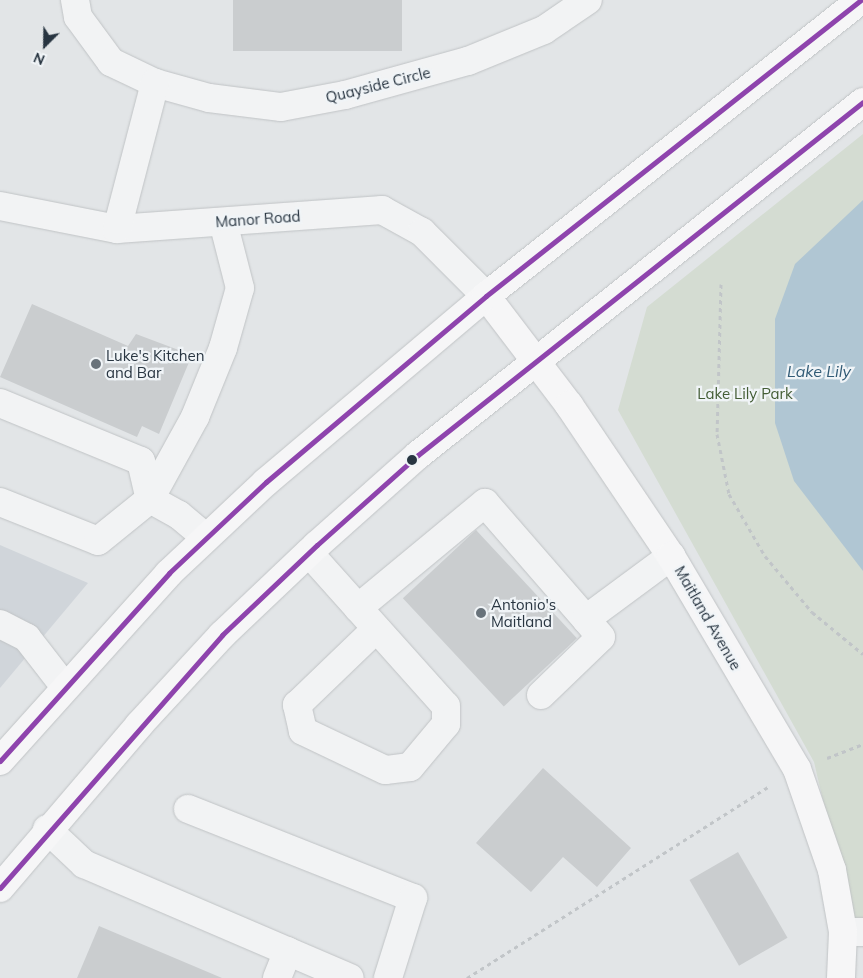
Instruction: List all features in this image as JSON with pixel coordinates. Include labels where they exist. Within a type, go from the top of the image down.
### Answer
[{"type":"main road","points":[[3,751],[206,538],[367,394],[486,296],[861,0]]},
{"type":"main road","points":[[0,888],[46,829],[222,635],[309,553],[418,455],[863,102]]},
{"type":"main road","name":"Maitland Avenue","points":[[486,296],[536,360],[672,556],[797,769],[853,932],[841,978]]},
{"type":"street","name":"Quayside Circle","points":[[75,0],[78,17],[111,62],[155,83],[209,98],[281,107],[346,95],[468,62],[544,30],[588,0]]},
{"type":"street","points":[[117,229],[155,83]]},
{"type":"street","name":"Manor Road","points":[[0,206],[117,229],[382,210],[422,232],[486,296]]},
{"type":"street","points":[[0,502],[98,541],[150,499],[195,418],[224,348],[240,288],[223,222]]},
{"type":"street","points":[[0,403],[141,461],[150,499],[206,538]]},
{"type":"street","points":[[358,608],[485,503],[601,636],[541,695]]},
{"type":"street","points":[[309,553],[446,706],[446,724],[410,767],[385,770],[303,731],[297,705],[376,629]]},
{"type":"street","points":[[586,619],[672,556]]},
{"type":"street","points":[[0,624],[27,638],[65,687]]},
{"type":"street","points":[[188,810],[413,898],[388,978]]},
{"type":"street","points":[[46,829],[84,864],[350,978]]},
{"type":"street","points":[[278,978],[288,951]]},
{"type":"path","points":[[722,284],[717,434],[729,494],[765,556],[812,612],[863,654]]},
{"type":"path","points":[[466,978],[797,769],[863,744]]},
{"type":"shaded area","points":[[0,545],[88,583],[0,688]]},
{"type":"green space","name":"Lake Lily Park","points":[[863,134],[863,919],[851,920],[814,762],[618,410],[647,307]]},
{"type":"water","name":"Lake Lily","points":[[863,200],[863,571],[794,481],[775,423],[775,319],[795,264]]},
{"type":"building","points":[[233,0],[402,0],[402,51],[233,51]]},
{"type":"building","name":"Luke's Kitchen and Bar","points":[[32,304],[128,346],[136,334],[192,355],[159,434],[142,426],[137,437],[0,377]]},
{"type":"building","points":[[476,530],[577,638],[504,706],[403,598]]},
{"type":"building","points":[[543,768],[631,848],[597,887],[563,857],[531,892],[476,843]]},
{"type":"building","points":[[738,852],[788,938],[739,966],[690,880]]},
{"type":"building","points":[[99,926],[222,978],[77,978]]},
{"type":"transit line","points":[[0,761],[169,573],[266,482],[486,296],[861,0]]},
{"type":"transit line","points":[[0,888],[222,635],[317,545],[418,455],[863,102]]},
{"type":"place","name":"Luke's Kitchen and Bar","points":[[96,364]]},
{"type":"place","name":"Antonio's Maitland","points":[[481,613]]}]
